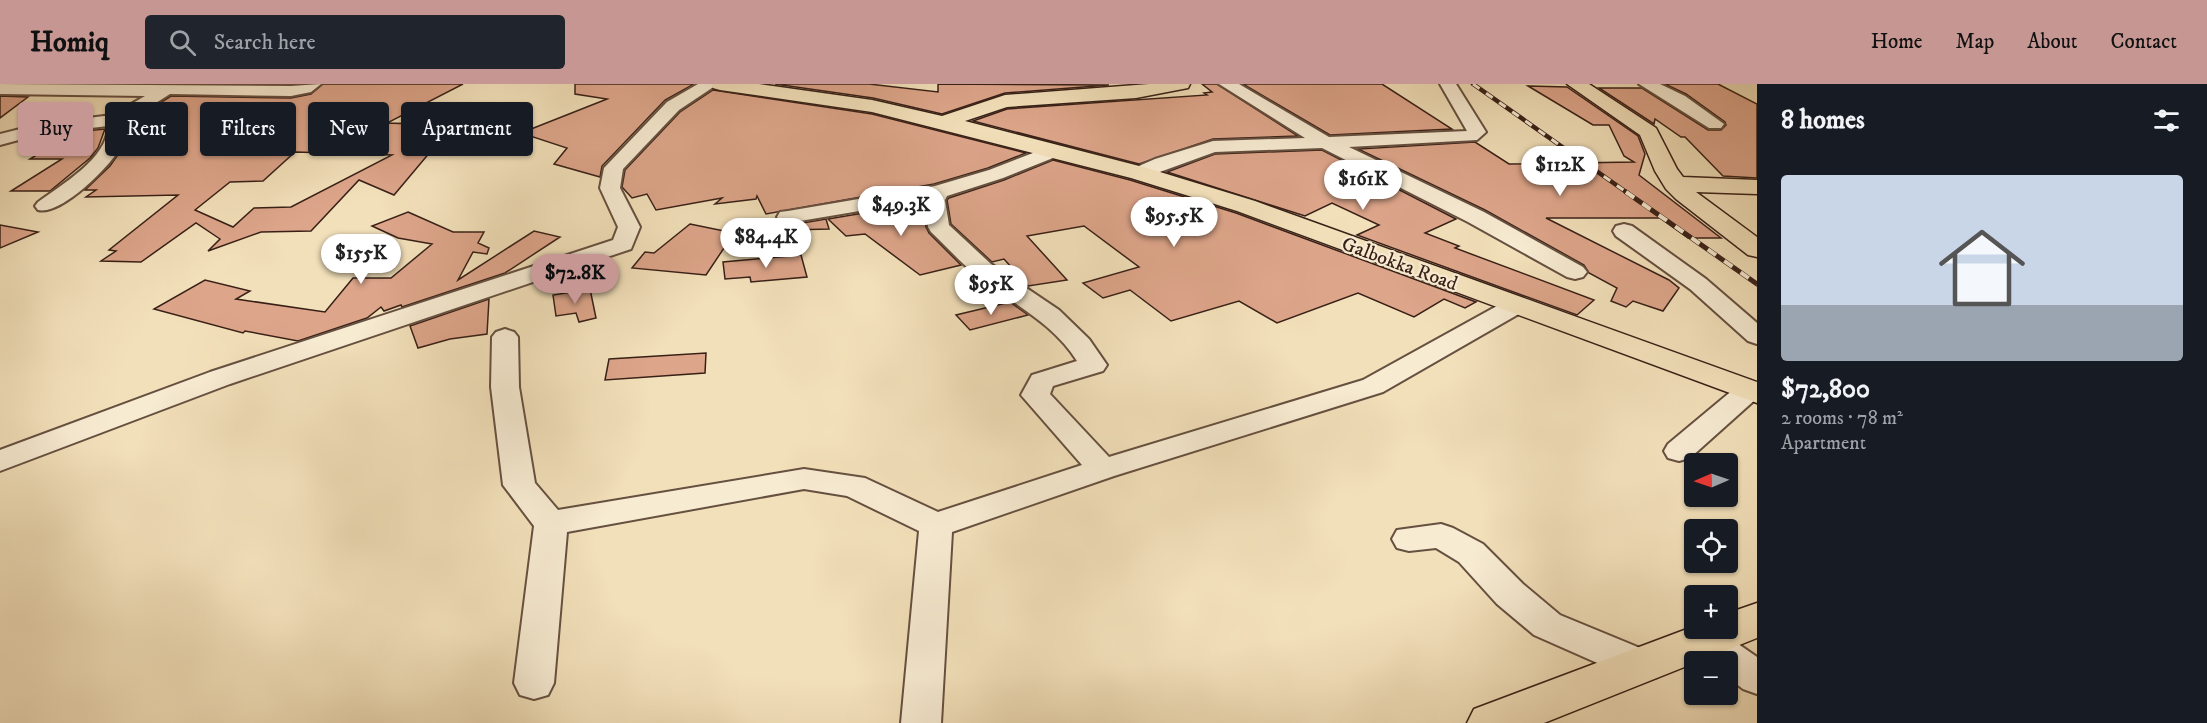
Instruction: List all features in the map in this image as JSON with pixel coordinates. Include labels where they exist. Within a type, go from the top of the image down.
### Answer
[{"type":"main road","name":"Galbokka Road","points":[[720,84],[872,106],[1139,173],[1246,206],[1754,392]]},
{"type":"main road","points":[[943,122],[1005,101],[1136,92],[1181,84]]},
{"type":"main road","points":[[1576,84],[1648,132],[1674,184],[1696,205],[1757,249]]},
{"type":"main road","points":[[1674,184],[1757,187]]},
{"type":"main road","points":[[1491,723],[1757,620]]},
{"type":"street","points":[[0,89],[167,88],[291,91],[305,89],[313,84]]},
{"type":"street","points":[[0,461],[220,378],[623,244],[629,227],[610,188],[614,168],[673,106],[710,84]]},
{"type":"street","points":[[1227,84],[1325,142],[1476,217],[1522,245],[1575,272]]},
{"type":"street","points":[[1139,173],[1162,163],[1214,147],[1471,136],[1477,132],[1448,84]]},
{"type":"street","points":[[1647,84],[1679,100],[1715,124]]},
{"type":"street","points":[[145,102],[167,88]]},
{"type":"street","points":[[0,140],[40,129],[105,121]]},
{"type":"street","points":[[788,217],[938,192],[996,174],[1051,152]]},
{"type":"street","points":[[45,206],[88,175],[105,155]]},
{"type":"street","points":[[938,192],[935,200],[939,227],[983,269],[1050,315],[1080,345],[1093,365],[1042,381],[1035,395],[1103,469]]},
{"type":"street","points":[[1624,231],[1698,284],[1757,336]]},
{"type":"street","points":[[551,523],[804,479],[854,486],[936,525],[1103,469],[1373,386],[1515,306]]},
{"type":"street","points":[[506,337],[505,387],[519,485],[539,512],[551,523]]},
{"type":"street","points":[[1679,451],[1754,392]]},
{"type":"street","points":[[534,683],[551,523]]},
{"type":"street","points":[[921,723],[936,525]]},
{"type":"street","points":[[1409,539],[1441,536],[1471,553],[1510,594],[1547,625],[1642,666]]},
{"type":"street","points":[[1705,641],[1757,678]]},
{"type":"building","points":[[323,84],[463,84],[428,102],[401,102],[401,116],[389,122],[389,102],[308,102],[308,152],[296,152],[296,102],[200,102],[200,156],[291,156],[263,181],[230,182],[195,210],[233,227],[254,208],[291,207],[392,155],[389,155],[389,123],[401,123],[401,156],[427,156],[394,195],[359,180],[311,231],[261,232],[208,251],[220,239],[196,223],[141,262],[101,261],[116,251],[109,250],[178,195],[86,197],[96,190],[85,190],[117,156],[188,156],[188,102],[161,102],[171,96],[291,98],[311,94]]},
{"type":"building","points":[[575,84],[694,84],[665,100],[602,166],[600,177],[554,164],[567,148],[533,137],[533,128],[607,99],[575,94]]},
{"type":"building","points":[[775,84],[869,84],[938,92],[938,84],[1109,85],[1005,93],[942,114],[873,98]]},
{"type":"building","points":[[1202,84],[1217,84],[1298,136],[1213,139],[1139,164],[973,121],[1007,109],[1207,95],[1204,93],[1212,92]]},
{"type":"building","points":[[1243,84],[1382,84],[1452,129],[1330,135]]},
{"type":"building","points":[[1665,84],[1718,84],[1757,104],[1757,178],[1723,176],[1685,137],[1681,137],[1655,119],[1654,124],[1599,88],[1642,88],[1708,130],[1721,130],[1726,125],[1686,94]]},
{"type":"building","points":[[1528,86],[1567,87],[1638,136],[1645,154],[1639,175],[1721,238],[1688,238],[1660,218],[1546,218],[1669,280],[1679,288],[1663,311],[1633,301],[1626,307],[1611,301],[1617,288],[1589,273],[1584,265],[1485,210],[1358,149],[1475,142],[1509,164],[1634,162],[1624,156],[1609,125],[1593,125]]},
{"type":"building","points":[[713,90],[872,114],[1026,153],[988,168],[934,184],[766,214],[757,196],[756,199],[715,204],[722,198],[656,210],[647,194],[632,198],[622,187],[625,170],[680,112]]},
{"type":"building","points":[[0,96],[28,97],[18,102],[18,104],[0,118]]},
{"type":"building","points":[[105,129],[98,148],[93,154],[93,130]]},
{"type":"building","points":[[1322,150],[1456,219],[1425,233],[1459,246],[1455,248],[1594,300],[1577,315],[1357,235],[1379,225],[1332,203],[1305,216],[1167,172],[1215,154]]},
{"type":"building","points":[[35,156],[92,156],[50,191],[11,191],[62,159],[30,159]]},
{"type":"building","points":[[1053,160],[1130,180],[1236,213],[1476,302],[1465,308],[1444,299],[1414,317],[1358,293],[1277,323],[1239,301],[1171,321],[1130,290],[1103,298],[1083,283],[1139,267],[1084,226],[1027,236],[1067,280],[1028,286],[1004,259],[992,262],[951,224],[947,200]]},
{"type":"building","points":[[923,203],[929,233],[961,265],[920,275],[865,234],[846,236],[828,219]]},
{"type":"building","points":[[408,212],[453,232],[484,232],[478,243],[489,248],[487,254],[473,252],[458,280],[534,231],[560,237],[505,273],[402,307],[401,305],[384,311],[381,307],[367,318],[298,341],[245,331],[243,333],[154,309],[205,280],[250,291],[236,299],[325,312],[353,278],[391,278],[432,244],[398,238],[372,226]]},
{"type":"building","points":[[826,219],[829,229],[791,230],[791,225]]},
{"type":"building","points":[[690,224],[734,233],[706,275],[632,268],[645,252],[654,253]]},
{"type":"building","points":[[0,225],[38,232],[0,248]]},
{"type":"building","points":[[801,255],[807,277],[751,282],[750,277],[725,279],[723,262]]},
{"type":"building","points":[[590,289],[596,318],[579,322],[576,313],[556,316],[553,295]]},
{"type":"building","points":[[489,299],[487,334],[450,339],[418,348],[410,326]]},
{"type":"building","points":[[1010,302],[1028,315],[970,330],[956,315]]},
{"type":"building","points":[[706,353],[705,373],[605,380],[609,359]]},
{"type":"railway","points":[[1473,84],[1629,194]]},
{"type":"railway","points":[[1626,192],[1757,284]]}]
